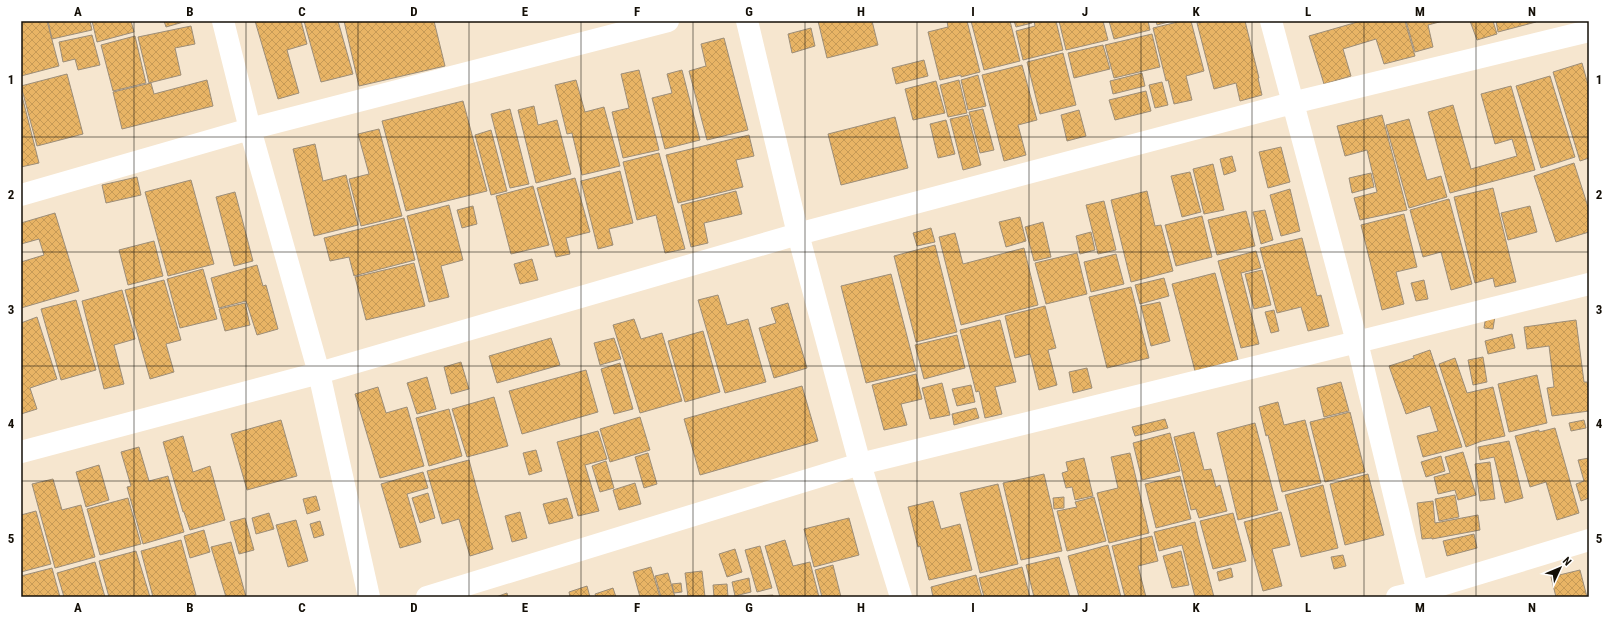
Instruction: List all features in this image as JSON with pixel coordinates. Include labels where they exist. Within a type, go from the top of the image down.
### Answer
[{"type":"street","points":[[223,21],[250,129],[319,373],[369,597]]},
{"type":"street","points":[[21,195],[250,129],[668,21]]},
{"type":"street","points":[[747,21],[798,234],[860,464],[901,597]]},
{"type":"street","points":[[1271,21],[1357,342],[1418,595]]},
{"type":"street","points":[[21,452],[319,373],[798,234],[1292,103],[1589,31]]},
{"type":"street","points":[[427,597],[860,464],[1589,284]]},
{"type":"street","points":[[1396,597],[1418,595],[1589,540]]},
{"type":"building","points":[[21,21],[47,21],[59,66],[21,76]]},
{"type":"building","points":[[48,21],[90,21],[92,30],[52,39]]},
{"type":"building","points":[[92,21],[131,21],[134,32],[97,42]]},
{"type":"building","points":[[164,21],[187,21],[166,27]]},
{"type":"building","points":[[255,21],[301,21],[307,44],[287,50],[299,93],[278,99]]},
{"type":"building","points":[[304,21],[338,21],[353,74],[321,82]]},
{"type":"building","points":[[344,21],[434,21],[445,66],[359,86]]},
{"type":"building","points":[[818,21],[872,21],[878,45],[827,58]]},
{"type":"building","points":[[947,21],[967,21],[980,72],[940,80],[928,32],[948,27]]},
{"type":"building","points":[[971,21],[1010,21],[1020,61],[984,70]]},
{"type":"building","points":[[1014,21],[1032,21],[1032,23],[1016,27]]},
{"type":"building","points":[[1034,21],[1056,21],[1063,50],[1023,60],[1016,31],[1035,26]]},
{"type":"building","points":[[1059,21],[1103,21],[1108,40],[1066,50]]},
{"type":"building","points":[[1109,21],[1148,21],[1150,30],[1114,39]]},
{"type":"building","points":[[1156,21],[1172,21],[1157,25]]},
{"type":"building","points":[[1182,21],[1191,21],[1204,71],[1186,76],[1192,100],[1174,104],[1168,80],[1166,81],[1153,28]]},
{"type":"building","points":[[1208,21],[1245,21],[1262,95],[1240,101],[1236,83],[1214,89],[1197,23]]},
{"type":"building","points":[[1361,21],[1405,21],[1415,56],[1384,64],[1376,39],[1343,49],[1351,76],[1324,84],[1309,36]]},
{"type":"building","points":[[1406,21],[1443,21],[1428,25],[1433,47],[1415,52]]},
{"type":"building","points":[[1470,21],[1493,21],[1497,34],[1477,40]]},
{"type":"building","points":[[1496,21],[1536,21],[1536,22],[1498,32]]},
{"type":"building","points":[[191,26],[195,44],[175,48],[181,75],[149,83],[138,37]]},
{"type":"building","points":[[811,28],[815,46],[792,53],[788,34]]},
{"type":"building","points":[[1152,34],[1160,67],[1114,78],[1105,45]]},
{"type":"building","points":[[92,35],[100,65],[78,70],[75,59],[63,62],[59,42]]},
{"type":"building","points":[[135,36],[146,83],[113,91],[101,45]]},
{"type":"building","points":[[724,38],[748,130],[707,140],[689,71],[706,66],[701,44]]},
{"type":"building","points":[[1103,45],[1110,69],[1074,78],[1068,53]]},
{"type":"building","points":[[1063,53],[1076,105],[1040,114],[1027,62]]},
{"type":"building","points":[[924,60],[928,76],[896,84],[892,68]]},
{"type":"building","points":[[1582,63],[1589,88],[1589,158],[1580,161],[1553,72]]},
{"type":"building","points":[[1022,65],[1037,120],[1018,125],[1026,155],[1004,161],[982,75]]},
{"type":"building","points":[[639,70],[659,150],[623,158],[612,112],[629,108],[621,74]]},
{"type":"building","points":[[682,70],[700,140],[665,149],[652,98],[672,93],[667,74]]},
{"type":"building","points":[[1142,73],[1145,86],[1113,94],[1110,81]]},
{"type":"building","points":[[67,74],[83,134],[37,146],[21,86]]},
{"type":"building","points":[[978,75],[986,106],[968,110],[961,80]]},
{"type":"building","points":[[1550,76],[1575,157],[1541,168],[1516,86]]},
{"type":"building","points":[[207,80],[213,106],[122,129],[113,92],[151,83],[154,94]]},
{"type":"building","points":[[576,80],[585,112],[604,107],[620,166],[582,175],[572,133],[567,134],[555,85]]},
{"type":"building","points":[[959,80],[967,113],[948,117],[940,85]]},
{"type":"building","points":[[936,81],[945,113],[913,120],[905,89]]},
{"type":"building","points":[[1162,82],[1168,105],[1155,108],[1149,85]]},
{"type":"building","points":[[1511,86],[1535,170],[1450,193],[1428,112],[1453,105],[1471,169],[1517,156],[1512,139],[1495,144],[1481,94]]},
{"type":"building","points":[[1146,91],[1151,111],[1115,120],[1109,100]]},
{"type":"building","points":[[21,92],[39,163],[21,167]]},
{"type":"building","points":[[463,101],[487,191],[406,211],[382,121]]},
{"type":"building","points":[[534,106],[538,125],[557,120],[571,174],[536,183],[518,110]]},
{"type":"building","points":[[510,109],[529,184],[510,188],[491,114]]},
{"type":"building","points":[[983,109],[994,150],[980,153],[969,112]]},
{"type":"building","points":[[1079,110],[1086,136],[1067,141],[1061,115]]},
{"type":"building","points":[[968,115],[981,165],[963,170],[950,119]]},
{"type":"building","points":[[1382,115],[1407,210],[1360,220],[1354,198],[1377,192],[1367,150],[1345,156],[1337,126]]},
{"type":"building","points":[[895,117],[908,168],[841,185],[828,134]]},
{"type":"building","points":[[1409,119],[1427,180],[1441,176],[1447,197],[1409,208],[1386,125]]},
{"type":"building","points":[[946,120],[955,154],[938,158],[930,124]]},
{"type":"building","points":[[379,129],[402,216],[361,226],[349,179],[369,174],[358,134]]},
{"type":"building","points":[[491,130],[507,191],[491,195],[475,135]]},
{"type":"building","points":[[749,135],[754,156],[736,160],[743,187],[678,203],[666,155]]},
{"type":"building","points":[[315,144],[323,181],[346,175],[358,225],[314,236],[293,149]]},
{"type":"building","points":[[1281,147],[1290,182],[1268,188],[1259,152]]},
{"type":"building","points":[[659,153],[685,249],[665,253],[656,215],[637,220],[623,162]]},
{"type":"building","points":[[1232,156],[1236,171],[1224,175],[1220,159]]},
{"type":"building","points":[[1574,163],[1589,210],[1589,232],[1556,242],[1534,176]]},
{"type":"building","points":[[1213,164],[1224,210],[1204,214],[1193,169]]},
{"type":"building","points":[[620,171],[633,223],[609,229],[613,245],[598,249],[581,181]]},
{"type":"building","points":[[1190,172],[1201,212],[1182,217],[1171,176]]},
{"type":"building","points":[[1371,173],[1374,187],[1352,193],[1349,178]]},
{"type":"building","points":[[137,177],[141,195],[106,203],[102,185]]},
{"type":"building","points":[[575,178],[590,232],[566,238],[570,254],[556,257],[537,188]]},
{"type":"building","points":[[191,180],[214,264],[168,276],[145,192]]},
{"type":"building","points":[[533,186],[549,245],[511,254],[496,196]]},
{"type":"building","points":[[1493,188],[1516,282],[1495,287],[1493,278],[1475,283],[1454,197]]},
{"type":"building","points":[[1290,189],[1300,231],[1281,236],[1270,195]]},
{"type":"building","points":[[736,191],[742,214],[704,223],[708,243],[691,247],[681,205]]},
{"type":"building","points":[[1147,191],[1155,226],[1161,225],[1173,271],[1131,282],[1111,200]]},
{"type":"building","points":[[235,192],[253,261],[234,266],[216,197]]},
{"type":"building","points":[[1449,199],[1472,284],[1451,290],[1441,252],[1423,257],[1410,210]]},
{"type":"building","points":[[1104,201],[1116,250],[1098,254],[1086,205]]},
{"type":"building","points":[[449,205],[463,260],[441,266],[449,297],[429,302],[407,216]]},
{"type":"building","points":[[473,206],[477,224],[462,228],[457,210]]},
{"type":"building","points":[[1530,206],[1537,232],[1508,240],[1501,213]]},
{"type":"building","points":[[1265,210],[1273,240],[1261,244],[1253,212]]},
{"type":"building","points":[[1246,211],[1255,246],[1217,255],[1208,220]]},
{"type":"building","points":[[55,213],[79,291],[21,308],[21,262],[44,255],[39,239],[21,244],[21,223]]},
{"type":"building","points":[[1404,214],[1417,267],[1396,272],[1404,304],[1382,310],[1361,225]]},
{"type":"building","points":[[1202,216],[1212,257],[1176,266],[1165,225]]},
{"type":"building","points":[[1020,217],[1026,241],[1006,247],[999,222]]},
{"type":"building","points":[[404,218],[415,260],[354,276],[349,257],[330,261],[324,238]]},
{"type":"building","points":[[1043,222],[1051,257],[1034,261],[1025,227]]},
{"type":"building","points":[[931,228],[935,242],[917,246],[913,233]]},
{"type":"building","points":[[1091,232],[1095,250],[1080,254],[1076,236]]},
{"type":"building","points":[[955,233],[963,264],[1024,248],[1038,305],[961,325],[939,237]]},
{"type":"building","points":[[1302,238],[1317,296],[1321,295],[1329,326],[1308,331],[1301,307],[1277,313],[1260,248]]},
{"type":"building","points":[[154,241],[163,276],[128,285],[119,250]]},
{"type":"building","points":[[935,245],[957,332],[916,342],[894,256]]},
{"type":"building","points":[[1256,251],[1261,268],[1241,273],[1259,344],[1241,348],[1218,261]]},
{"type":"building","points":[[1077,253],[1087,294],[1046,304],[1035,263]]},
{"type":"building","points":[[1116,254],[1124,284],[1091,292],[1084,262]]},
{"type":"building","points":[[532,259],[538,280],[520,284],[514,264]]},
{"type":"building","points":[[414,263],[425,306],[366,320],[355,277]]},
{"type":"building","points":[[257,265],[263,286],[266,285],[278,329],[257,335],[246,301],[219,308],[211,278]]},
{"type":"building","points":[[203,269],[217,319],[180,328],[167,279]]},
{"type":"building","points":[[1262,270],[1271,305],[1254,309],[1245,274]]},
{"type":"building","points":[[1215,273],[1238,360],[1195,371],[1172,284]]},
{"type":"building","points":[[891,274],[916,371],[866,383],[841,286]]},
{"type":"building","points":[[1164,278],[1169,296],[1140,304],[1135,285]]},
{"type":"building","points":[[164,280],[181,340],[166,344],[174,372],[150,379],[125,290]]},
{"type":"building","points":[[1424,280],[1428,299],[1416,301],[1411,283]]},
{"type":"building","points":[[1131,287],[1149,358],[1107,368],[1089,297]]},
{"type":"building","points":[[122,290],[135,339],[114,345],[124,384],[104,389],[82,301]]},
{"type":"building","points":[[718,295],[727,325],[748,319],[766,382],[725,393],[698,300]]},
{"type":"building","points":[[76,300],[96,370],[61,380],[41,309]]},
{"type":"building","points":[[1160,302],[1170,341],[1151,346],[1141,306]]},
{"type":"building","points":[[245,303],[250,325],[225,331],[219,309]]},
{"type":"building","points":[[788,303],[807,368],[774,378],[759,328],[776,323],[771,308]]},
{"type":"building","points":[[1045,306],[1056,348],[1048,350],[1057,385],[1039,390],[1030,354],[1015,358],[1005,316]]},
{"type":"building","points":[[1274,310],[1279,331],[1271,333],[1265,312]]},
{"type":"building","points":[[1486,315],[1495,316],[1493,329],[1484,328]]},
{"type":"building","points":[[37,317],[57,379],[30,388],[37,409],[21,414],[21,323]]},
{"type":"building","points":[[634,319],[641,339],[662,333],[682,401],[640,413],[613,325]]},
{"type":"building","points":[[1000,320],[1016,382],[995,387],[1002,414],[985,418],[979,391],[976,392],[960,330]]},
{"type":"building","points":[[1576,320],[1584,382],[1587,382],[1589,391],[1589,411],[1552,416],[1547,388],[1554,387],[1549,346],[1527,349],[1524,327]]},
{"type":"building","points":[[703,331],[720,392],[685,402],[668,341]]},
{"type":"building","points":[[1512,334],[1515,348],[1488,354],[1485,341]]},
{"type":"building","points":[[957,335],[965,368],[924,379],[915,345]]},
{"type":"building","points":[[551,338],[560,365],[497,383],[489,356]]},
{"type":"building","points":[[614,338],[621,359],[600,365],[594,343]]},
{"type":"building","points":[[1430,350],[1462,447],[1423,457],[1417,436],[1438,431],[1430,406],[1406,414],[1389,366],[1414,358],[1413,356]]},
{"type":"building","points":[[1483,357],[1487,382],[1473,385],[1468,360]]},
{"type":"building","points":[[1455,358],[1467,393],[1493,387],[1505,436],[1482,441],[1466,447],[1439,364]]},
{"type":"building","points":[[461,362],[469,389],[451,394],[444,367]]},
{"type":"building","points":[[620,363],[633,409],[614,414],[601,369]]},
{"type":"building","points":[[1087,368],[1092,388],[1073,393],[1069,372]]},
{"type":"building","points":[[586,370],[598,412],[522,434],[509,391]]},
{"type":"building","points":[[916,374],[922,399],[901,404],[907,425],[884,430],[872,385]]},
{"type":"building","points":[[1537,375],[1547,423],[1509,432],[1498,384]]},
{"type":"building","points":[[427,377],[436,409],[417,414],[407,383]]},
{"type":"building","points":[[1341,382],[1349,411],[1324,417],[1317,388]]},
{"type":"building","points":[[942,383],[950,415],[930,419],[922,388]]},
{"type":"building","points":[[971,385],[975,402],[957,406],[952,389]]},
{"type":"building","points":[[802,386],[818,441],[700,475],[684,419]]},
{"type":"building","points":[[378,387],[386,413],[407,407],[424,466],[380,478],[355,394]]},
{"type":"building","points":[[494,397],[508,446],[467,457],[452,409]]},
{"type":"building","points":[[1278,402],[1284,425],[1305,420],[1321,483],[1282,492],[1268,435],[1266,436],[1259,407]]},
{"type":"building","points":[[976,408],[979,418],[954,425],[952,414]]},
{"type":"building","points":[[449,409],[462,456],[429,466],[416,418]]},
{"type":"building","points":[[1350,412],[1365,472],[1325,482],[1310,422]]},
{"type":"building","points":[[640,417],[650,450],[610,462],[600,429]]},
{"type":"building","points":[[1165,419],[1168,428],[1135,436],[1132,427]]},
{"type":"building","points":[[281,420],[297,476],[247,490],[231,434]]},
{"type":"building","points":[[1584,420],[1586,428],[1571,431],[1569,423]]},
{"type":"building","points":[[1255,423],[1278,510],[1238,520],[1217,433]]},
{"type":"building","points":[[1555,428],[1579,513],[1557,520],[1546,482],[1530,487],[1515,436]]},
{"type":"building","points":[[598,431],[607,459],[585,465],[599,511],[578,516],[557,442]]},
{"type":"building","points":[[1194,432],[1204,470],[1211,469],[1216,487],[1220,485],[1227,511],[1199,518],[1196,509],[1191,510],[1174,437]]},
{"type":"building","points":[[1170,433],[1180,471],[1142,480],[1133,443]]},
{"type":"building","points":[[183,436],[193,472],[210,466],[225,520],[190,530],[183,512],[163,442]]},
{"type":"building","points":[[1509,441],[1523,498],[1505,503],[1494,457],[1480,460],[1478,447]]},
{"type":"building","points":[[139,447],[149,481],[168,476],[184,532],[143,544],[127,487],[131,486],[121,452]]},
{"type":"building","points":[[536,450],[542,471],[529,475],[523,453]]},
{"type":"building","points":[[1463,452],[1476,495],[1458,500],[1455,490],[1438,494],[1434,477],[1450,473],[1445,457]]},
{"type":"building","points":[[648,453],[657,484],[644,488],[635,457]]},
{"type":"building","points":[[1130,453],[1149,533],[1109,543],[1097,493],[1118,488],[1111,457]]},
{"type":"building","points":[[1441,456],[1445,471],[1426,477],[1421,462]]},
{"type":"building","points":[[1084,458],[1093,496],[1075,500],[1072,487],[1066,488],[1062,473],[1068,471],[1066,462]]},
{"type":"building","points":[[1589,458],[1589,498],[1581,501],[1576,484],[1584,481],[1578,460]]},
{"type":"building","points":[[469,460],[493,549],[470,556],[459,519],[442,524],[427,471]]},
{"type":"building","points":[[606,461],[614,488],[600,492],[592,466]]},
{"type":"building","points":[[1490,462],[1495,499],[1480,501],[1475,464]]},
{"type":"building","points":[[99,465],[109,500],[86,507],[76,472]]},
{"type":"building","points":[[423,472],[428,488],[407,494],[421,542],[400,548],[381,484]]},
{"type":"building","points":[[1044,474],[1062,551],[1021,560],[1003,483]]},
{"type":"building","points":[[1368,474],[1384,535],[1345,545],[1330,484]]},
{"type":"building","points":[[1180,476],[1191,519],[1156,528],[1145,484]]},
{"type":"building","points":[[53,479],[62,510],[81,505],[95,557],[55,568],[32,484]]},
{"type":"building","points":[[635,483],[641,504],[619,510],[613,490]]},
{"type":"building","points":[[998,484],[1018,564],[980,573],[960,493]]},
{"type":"building","points":[[1323,485],[1338,548],[1301,557],[1285,495]]},
{"type":"building","points":[[428,493],[435,518],[420,523],[412,498]]},
{"type":"building","points":[[1455,495],[1459,517],[1439,521],[1435,499]]},
{"type":"building","points":[[316,496],[320,510],[307,514],[303,499]]},
{"type":"building","points":[[1064,497],[1064,508],[1054,509],[1053,498]]},
{"type":"building","points":[[1094,497],[1106,541],[1067,551],[1057,511],[1077,507],[1075,502]]},
{"type":"building","points":[[128,498],[141,544],[100,555],[87,509]]},
{"type":"building","points":[[567,498],[573,518],[549,524],[543,504]]},
{"type":"building","points":[[933,501],[941,529],[960,524],[972,570],[929,580],[920,546],[918,547],[908,507]]},
{"type":"building","points":[[1433,501],[1435,523],[1478,515],[1480,530],[1432,539],[1422,539],[1417,503]]},
{"type":"building","points":[[36,511],[51,564],[21,572],[21,515]]},
{"type":"building","points":[[520,512],[527,538],[512,542],[505,516]]},
{"type":"building","points":[[1281,512],[1290,545],[1272,549],[1282,586],[1263,591],[1244,522]]},
{"type":"building","points":[[269,513],[274,529],[256,534],[252,518]]},
{"type":"building","points":[[1233,513],[1246,561],[1213,569],[1200,521]]},
{"type":"building","points":[[245,518],[254,550],[239,554],[230,522]]},
{"type":"building","points":[[849,518],[859,555],[814,567],[804,529]]},
{"type":"building","points":[[296,520],[308,561],[288,567],[276,525]]},
{"type":"building","points":[[320,521],[324,535],[314,538],[310,524]]},
{"type":"building","points":[[1195,522],[1214,597],[1195,597],[1182,545],[1159,551],[1154,532]]},
{"type":"building","points":[[204,530],[210,552],[190,558],[184,536]]},
{"type":"building","points":[[1474,534],[1477,548],[1447,556],[1443,541]]},
{"type":"building","points":[[1152,536],[1158,561],[1138,566],[1146,597],[1125,597],[1112,546]]},
{"type":"building","points":[[181,540],[196,595],[190,597],[153,597],[141,551]]},
{"type":"building","points":[[785,540],[793,566],[810,562],[819,597],[780,597],[765,546]]},
{"type":"building","points":[[231,542],[246,597],[226,597],[211,547]]},
{"type":"building","points":[[1108,545],[1121,597],[1079,597],[1068,556]]},
{"type":"building","points":[[760,546],[772,588],[757,592],[745,550]]},
{"type":"building","points":[[735,549],[742,572],[727,577],[719,554]]},
{"type":"building","points":[[136,551],[150,597],[109,597],[99,561]]},
{"type":"building","points":[[1181,551],[1189,585],[1172,588],[1163,556]]},
{"type":"building","points":[[1343,555],[1346,566],[1334,569],[1331,557]]},
{"type":"building","points":[[1059,557],[1070,597],[1034,597],[1026,565]]},
{"type":"building","points":[[95,562],[105,597],[64,597],[57,573]]},
{"type":"building","points":[[833,565],[841,597],[822,597],[815,570]]},
{"type":"building","points":[[651,567],[660,597],[640,597],[633,572]]},
{"type":"building","points":[[1022,567],[1030,597],[984,597],[979,578]]},
{"type":"building","points":[[52,568],[60,597],[21,597],[21,576]]},
{"type":"building","points":[[1231,568],[1233,577],[1219,581],[1217,572]]},
{"type":"building","points":[[1580,570],[1587,597],[1556,597],[1551,577]]},
{"type":"building","points":[[702,571],[705,597],[688,597],[685,573]]},
{"type":"building","points":[[668,573],[675,597],[661,597],[655,576]]},
{"type":"building","points":[[976,575],[982,597],[933,597],[931,587]]},
{"type":"building","points":[[749,578],[751,592],[735,596],[732,582]]},
{"type":"building","points":[[681,583],[682,592],[674,593],[672,584]]},
{"type":"building","points":[[727,584],[728,597],[714,597],[713,585]]},
{"type":"building","points":[[587,586],[590,597],[570,597],[569,592]]},
{"type":"building","points":[[613,588],[616,597],[596,597],[595,594]]},
{"type":"building","points":[[507,593],[508,597],[496,597]]},
{"type":"building","points":[[773,595],[773,597],[758,597],[758,596]]}]
